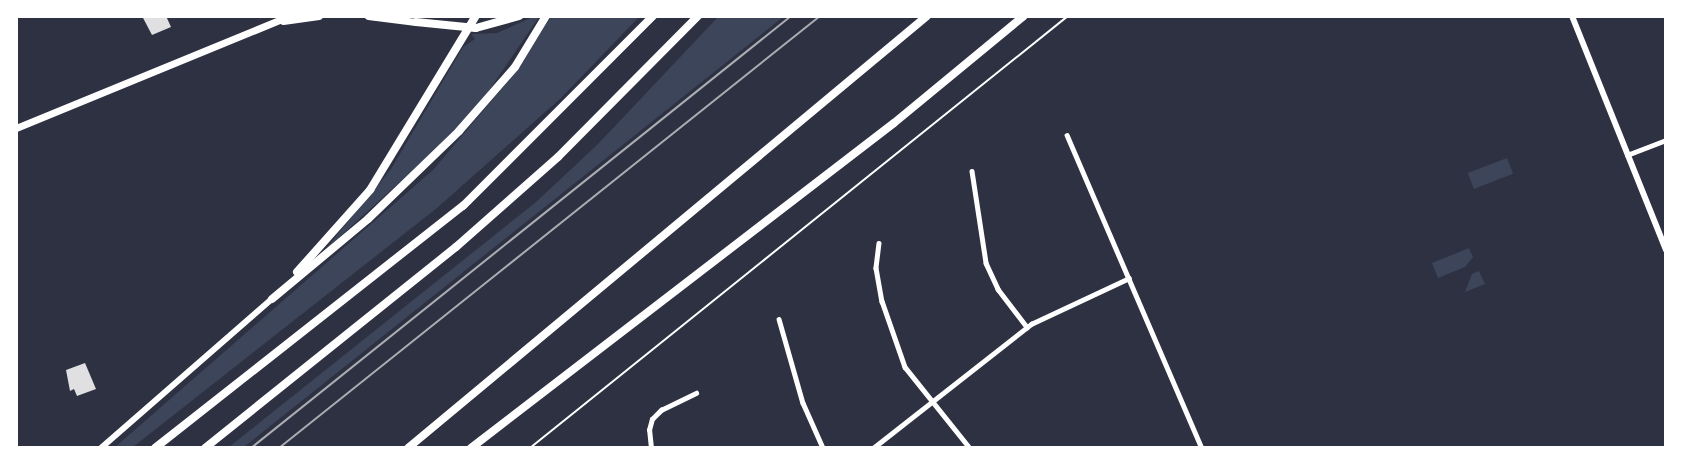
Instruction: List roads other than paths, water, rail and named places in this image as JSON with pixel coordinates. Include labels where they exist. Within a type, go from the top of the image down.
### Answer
[{"type":"highway","points":[[272,299],[370,190],[476,16]]},
{"type":"highway","points":[[415,19],[476,28],[519,16]]},
{"type":"highway","points":[[272,299],[368,219],[459,131],[515,67],[546,16]]},
{"type":"highway","points":[[155,447],[463,206],[653,16]]},
{"type":"highway","points":[[205,447],[456,247],[558,157],[698,16]]},
{"type":"highway","points":[[408,447],[927,16]]},
{"type":"highway","points":[[471,447],[894,123],[1024,16]]},
{"type":"main road","points":[[16,128],[289,16]]},
{"type":"main road","points":[[280,21],[319,16]]},
{"type":"main road","points":[[368,16],[415,19]]},
{"type":"street","points":[[1572,16],[1665,250]]},
{"type":"street","points":[[1067,135],[1202,447]]},
{"type":"street","points":[[1627,155],[1665,140]]},
{"type":"street","points":[[972,171],[986,263],[998,289],[1027,327]]},
{"type":"street","points":[[879,243],[876,268],[892,336],[905,367],[970,447]]},
{"type":"street","points":[[873,447],[1027,327],[1129,278]]},
{"type":"street","points":[[101,447],[272,299]]},
{"type":"street","points":[[779,319],[803,403],[823,447]]},
{"type":"street","points":[[651,447],[649,430],[652,419],[661,410],[696,393]]},
{"type":"railway","points":[[251,448],[791,16]]},
{"type":"railway","points":[[279,448],[820,16]]}]
